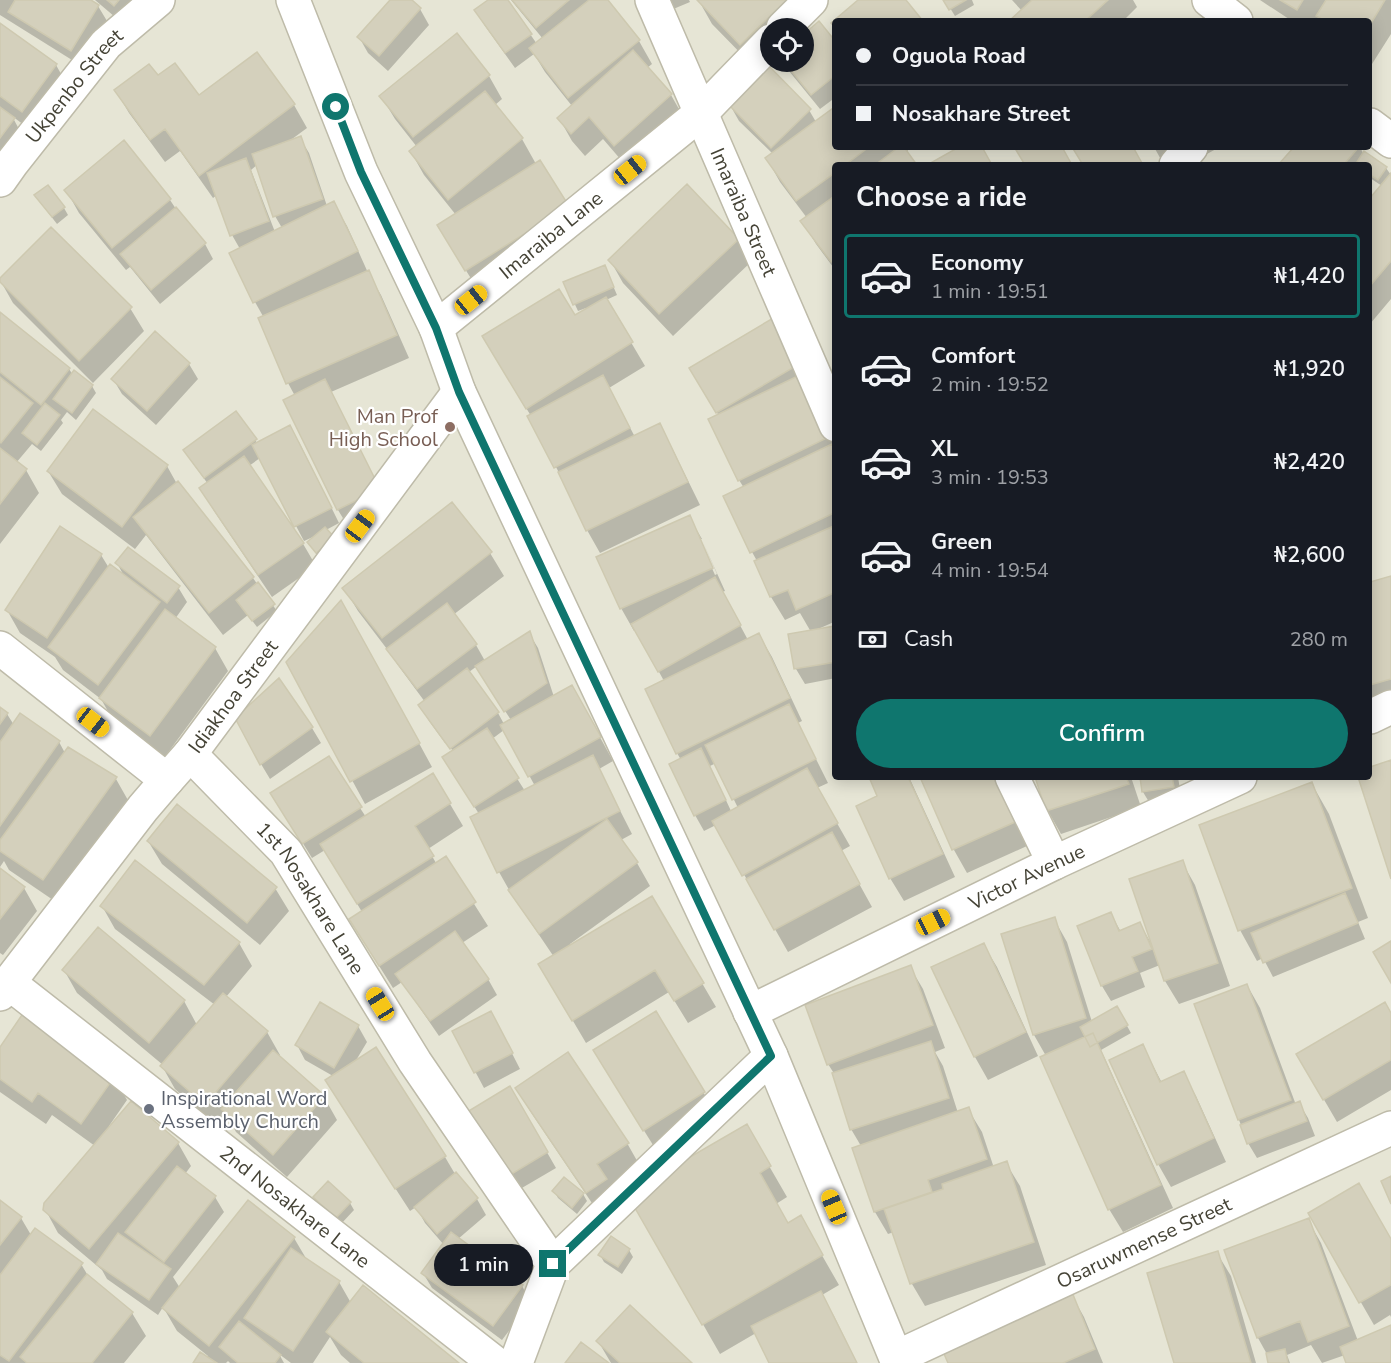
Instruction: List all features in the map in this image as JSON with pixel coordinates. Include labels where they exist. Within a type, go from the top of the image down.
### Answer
[{"type":"street","name":"Ukpenbo Street","points":[[0,180],[106,44],[158,0]]},
{"type":"street","points":[[293,0],[361,172],[436,328],[459,392],[771,1056],[897,1360]]},
{"type":"street","name":"Imaraiba Street","points":[[652,0],[832,416]]},
{"type":"street","points":[[793,18],[811,0]]},
{"type":"street","points":[[1209,0],[1232,18]]},
{"type":"street","name":"Imaraiba Lane","points":[[436,328],[701,113],[760,52]]},
{"type":"street","points":[[1372,127],[1391,141]]},
{"type":"street","points":[[1178,162],[1188,150]]},
{"type":"street","name":"Idiakhoa Street","points":[[4,988],[143,808],[190,754],[459,392]]},
{"type":"street","points":[[0,648],[167,780]]},
{"type":"street","points":[[1372,716],[1391,707]]},
{"type":"street","name":"1st Nosakhare Lane","points":[[190,754],[286,852],[415,1062],[553,1264]]},
{"type":"street","points":[[1012,780],[1054,863]]},
{"type":"street","name":"Victor Avenue","points":[[750,1012],[1054,863],[1234,780]]},
{"type":"street","name":"2nd Nosakhare Lane","points":[[4,988],[495,1363]]},
{"type":"street","points":[[516,1363],[553,1264],[771,1056]]},
{"type":"street","name":"Osaruwmense Street","points":[[897,1360],[1391,1128]]},
{"type":"shaded area","points":[[0,0],[1391,0],[1391,1363],[0,1363]]},
{"type":"building","points":[[15,0],[91,0],[99,5],[71,51],[8,12]]},
{"type":"building","points":[[107,0],[119,0],[114,6]]},
{"type":"building","points":[[390,0],[412,0],[421,8],[379,56],[357,37]]},
{"type":"building","points":[[488,0],[508,0],[532,34],[505,53],[474,10]]},
{"type":"building","points":[[512,0],[569,0],[536,28]]},
{"type":"building","points":[[589,0],[608,0],[640,40],[568,98],[529,48]]},
{"type":"building","points":[[697,0],[787,0],[768,18],[760,18],[760,26],[740,45]]},
{"type":"building","points":[[858,0],[906,0],[921,18],[837,18]]},
{"type":"building","points":[[943,0],[966,0],[949,10]]},
{"type":"building","points":[[1032,0],[1108,0],[1088,18],[1012,18]]},
{"type":"building","points":[[1280,0],[1303,0],[1297,10]]},
{"type":"building","points":[[1326,0],[1385,0],[1372,22],[1372,18],[1320,18],[1316,16]]},
{"type":"building","points":[[819,21],[832,37],[832,78],[811,95],[792,72],[814,72],[814,25]]},
{"type":"building","points":[[0,23],[57,64],[22,112],[0,96]]},
{"type":"building","points":[[457,33],[490,75],[413,137],[379,96]]},
{"type":"building","points":[[633,50],[672,94],[614,146],[589,117],[571,134],[557,118]]},
{"type":"building","points":[[257,52],[295,104],[199,176],[165,129],[150,140],[114,90],[149,64],[158,75],[175,63],[199,95]]},
{"type":"building","points":[[761,72],[775,72],[811,109],[771,148],[729,105]]},
{"type":"building","points":[[485,91],[523,138],[448,200],[409,151]]},
{"type":"building","points":[[0,107],[15,118],[0,138]]},
{"type":"building","points":[[832,109],[832,150],[865,150],[849,162],[832,162],[832,175],[796,201],[765,158]]},
{"type":"building","points":[[301,136],[323,199],[273,217],[252,154]]},
{"type":"building","points":[[124,140],[171,199],[112,248],[64,190]]},
{"type":"building","points":[[895,150],[906,150],[915,162],[879,162]]},
{"type":"building","points":[[954,150],[984,150],[990,162],[932,162]]},
{"type":"building","points":[[1016,150],[1064,150],[1070,162],[1023,162]]},
{"type":"building","points":[[1074,150],[1135,150],[1141,162],[1081,162]]},
{"type":"building","points":[[1291,150],[1356,150],[1346,162],[1281,162]]},
{"type":"building","points":[[1364,151],[1387,167],[1378,180],[1372,176],[1372,162],[1357,162]]},
{"type":"building","points":[[246,158],[269,221],[230,236],[207,173]]},
{"type":"building","points":[[540,160],[569,206],[465,271],[437,225]]},
{"type":"building","points":[[1391,173],[1391,261],[1372,284],[1372,196]]},
{"type":"building","points":[[687,184],[739,239],[659,314],[608,260]]},
{"type":"building","points":[[48,185],[65,207],[52,217],[34,195]]},
{"type":"building","points":[[832,198],[832,261],[831,262],[800,221]]},
{"type":"building","points":[[334,201],[358,251],[253,303],[229,253]]},
{"type":"building","points":[[176,207],[206,243],[151,290],[120,254]]},
{"type":"building","points":[[51,227],[132,307],[79,361],[0,282],[0,278]]},
{"type":"building","points":[[605,265],[614,287],[573,305],[563,282]]},
{"type":"building","points":[[369,270],[397,335],[286,384],[258,318]]},
{"type":"building","points":[[559,289],[575,315],[606,297],[633,342],[526,409],[482,336]]},
{"type":"building","points":[[0,312],[70,368],[41,405],[0,372]]},
{"type":"building","points":[[775,317],[801,363],[716,413],[689,368]]},
{"type":"building","points":[[155,331],[190,363],[147,411],[111,379]]},
{"type":"building","points":[[74,370],[93,385],[72,413],[53,399]]},
{"type":"building","points":[[802,374],[831,436],[738,481],[708,419]]},
{"type":"building","points":[[603,375],[630,428],[554,468],[527,416]]},
{"type":"building","points":[[0,377],[33,403],[1,443],[0,442]]},
{"type":"building","points":[[325,379],[380,489],[337,510],[283,400]]},
{"type":"building","points":[[45,403],[60,415],[37,445],[22,433]]},
{"type":"building","points":[[93,409],[168,465],[122,527],[47,471]]},
{"type":"building","points":[[236,411],[257,439],[204,478],[183,450]]},
{"type":"building","points":[[660,423],[688,482],[586,531],[558,472]]},
{"type":"building","points":[[290,425],[332,508],[294,527],[252,445]]},
{"type":"building","points":[[832,444],[832,514],[750,553],[723,496]]},
{"type":"building","points":[[0,448],[27,469],[0,504]]},
{"type":"building","points":[[244,456],[304,543],[258,575],[199,488]]},
{"type":"building","points":[[178,481],[254,577],[209,613],[133,517]]},
{"type":"building","points":[[452,502],[492,552],[382,638],[342,588]]},
{"type":"building","points":[[690,515],[713,568],[620,609],[596,557]]},
{"type":"building","points":[[60,526],[102,554],[47,638],[5,610]]},
{"type":"building","points":[[325,527],[335,538],[316,553],[307,542]]},
{"type":"building","points":[[832,527],[832,594],[796,610],[788,590],[770,597],[754,561]]},
{"type":"building","points":[[128,547],[180,586],[167,603],[115,563]]},
{"type":"building","points":[[110,564],[160,602],[98,685],[48,647]]},
{"type":"building","points":[[1391,576],[1391,679],[1372,684],[1372,581]]},
{"type":"building","points":[[715,577],[741,625],[658,672],[631,624]]},
{"type":"building","points":[[258,582],[275,604],[252,621],[236,600]]},
{"type":"building","points":[[341,600],[420,743],[350,782],[286,662]]},
{"type":"building","points":[[447,603],[477,644],[417,689],[386,649]]},
{"type":"building","points":[[165,609],[216,647],[150,736],[99,698]]},
{"type":"building","points":[[832,627],[832,663],[794,669],[788,634]]},
{"type":"building","points":[[530,631],[547,683],[504,712],[475,666]]},
{"type":"building","points":[[759,633],[790,698],[676,754],[645,689]]},
{"type":"building","points":[[467,668],[499,712],[450,749],[418,705]]},
{"type":"building","points":[[279,678],[313,727],[260,765],[235,718]]},
{"type":"building","points":[[572,685],[601,737],[528,777],[500,725]]},
{"type":"building","points":[[789,704],[816,759],[732,800],[705,745]]},
{"type":"building","points":[[0,707],[8,713],[0,724]]},
{"type":"building","points":[[20,713],[60,741],[0,826],[0,742]]},
{"type":"building","points":[[487,728],[519,778],[474,807],[442,757]]},
{"type":"building","points":[[68,747],[117,777],[43,880],[0,851],[0,840]]},
{"type":"building","points":[[701,748],[726,800],[694,816],[669,764]]},
{"type":"building","points":[[593,755],[620,811],[497,873],[470,817]]},
{"type":"building","points":[[329,756],[362,807],[302,844],[270,793]]},
{"type":"building","points":[[1391,760],[1391,879],[1359,780],[1372,780],[1372,766]]},
{"type":"building","points":[[807,768],[838,823],[742,876],[712,821]]},
{"type":"building","points":[[433,773],[451,803],[415,826],[434,856],[357,904],[320,844]]},
{"type":"building","points":[[870,780],[909,780],[943,854],[889,879],[856,806],[877,796]]},
{"type":"building","points":[[921,780],[996,780],[1015,822],[952,850]]},
{"type":"building","points":[[1036,780],[1127,780],[1129,784],[1046,811]]},
{"type":"building","points":[[1140,780],[1173,780],[1174,787],[1142,792]]},
{"type":"building","points":[[1312,782],[1352,888],[1238,931],[1199,825]]},
{"type":"building","points":[[177,804],[277,887],[247,923],[147,841]]},
{"type":"building","points":[[607,819],[638,862],[539,934],[508,890]]},
{"type":"building","points":[[832,832],[860,884],[774,930],[746,879]]},
{"type":"building","points":[[446,856],[476,902],[379,966],[349,919]]},
{"type":"building","points":[[135,860],[240,942],[204,985],[100,906]]},
{"type":"building","points":[[1183,860],[1218,963],[1164,981],[1129,879]]},
{"type":"building","points":[[0,868],[25,887],[0,919]]},
{"type":"building","points":[[1345,893],[1358,923],[1263,963],[1251,933]]},
{"type":"building","points":[[652,896],[704,983],[674,1001],[655,970],[572,1021],[538,964]]},
{"type":"building","points":[[1111,912],[1119,931],[1140,922],[1152,949],[1132,957],[1138,971],[1101,986],[1077,926]]},
{"type":"building","points":[[1055,917],[1086,1018],[1033,1035],[1001,934]]},
{"type":"building","points":[[98,927],[185,1000],[149,1043],[62,970]]},
{"type":"building","points":[[455,931],[489,979],[430,1021],[395,974]]},
{"type":"building","points":[[1391,941],[1391,983],[1373,952]]},
{"type":"building","points":[[984,943],[1026,1032],[974,1057],[931,967]]},
{"type":"building","points":[[911,965],[933,1025],[827,1065],[805,1005]]},
{"type":"building","points":[[1247,984],[1291,1100],[1238,1120],[1194,1004]]},
{"type":"building","points":[[223,993],[268,1031],[205,1105],[160,1066]]},
{"type":"building","points":[[320,1002],[359,1025],[334,1068],[295,1045]]},
{"type":"building","points":[[1385,1002],[1391,1013],[1391,1060],[1323,1100],[1296,1054]]},
{"type":"building","points":[[1117,1006],[1128,1025],[1090,1047],[1080,1027]]},
{"type":"building","points":[[491,1011],[513,1053],[474,1073],[452,1031]]},
{"type":"building","points":[[656,1011],[705,1092],[643,1131],[593,1050]]},
{"type":"building","points":[[24,1012],[115,1076],[81,1124],[38,1093],[32,1102],[0,1079],[0,1047]]},
{"type":"building","points":[[1093,1033],[1161,1185],[1108,1210],[1040,1057]]},
{"type":"building","points":[[931,1041],[949,1098],[850,1130],[832,1073]]},
{"type":"building","points":[[1143,1044],[1160,1082],[1184,1071],[1214,1138],[1157,1165],[1109,1060]]},
{"type":"building","points":[[376,1047],[446,1156],[395,1189],[325,1080]]},
{"type":"building","points":[[273,1050],[325,1096],[273,1155],[221,1109]]},
{"type":"building","points":[[568,1052],[629,1143],[597,1164],[607,1179],[586,1193],[515,1088]]},
{"type":"building","points":[[510,1086],[548,1152],[505,1178],[467,1112]]},
{"type":"building","points":[[131,1101],[179,1142],[89,1249],[43,1210],[44,1203]]},
{"type":"building","points":[[1300,1101],[1307,1121],[1247,1144],[1240,1125]]},
{"type":"building","points":[[969,1107],[987,1159],[928,1180],[932,1192],[874,1212],[852,1148]]},
{"type":"building","points":[[747,1124],[771,1166],[760,1173],[788,1223],[801,1215],[823,1255],[702,1325],[631,1201],[640,1186]]},
{"type":"building","points":[[1007,1161],[1034,1242],[910,1284],[884,1209],[943,1189],[942,1184]]},
{"type":"building","points":[[177,1166],[216,1196],[164,1262],[125,1232]]},
{"type":"building","points":[[456,1172],[478,1198],[437,1234],[414,1207]]},
{"type":"building","points":[[1391,1176],[1391,1204],[1381,1181]]},
{"type":"building","points":[[564,1177],[584,1193],[572,1208],[552,1191]]},
{"type":"building","points":[[328,1181],[351,1202],[336,1218],[313,1197]]},
{"type":"building","points":[[1359,1183],[1391,1239],[1391,1285],[1359,1303],[1308,1213]]},
{"type":"building","points":[[0,1200],[22,1217],[0,1245]]},
{"type":"building","points":[[248,1200],[295,1237],[209,1346],[162,1308]]},
{"type":"building","points":[[1309,1218],[1349,1326],[1308,1342],[1300,1321],[1257,1338],[1224,1250]]},
{"type":"building","points":[[35,1228],[83,1263],[9,1361],[0,1355],[0,1275]]},
{"type":"building","points":[[451,1232],[523,1285],[493,1326],[421,1273]]},
{"type":"building","points":[[118,1233],[171,1269],[149,1300],[96,1264]]},
{"type":"building","points":[[611,1236],[630,1249],[618,1267],[598,1255]]},
{"type":"building","points":[[291,1248],[340,1281],[293,1351],[244,1318]]},
{"type":"building","points":[[1218,1251],[1251,1363],[1174,1363],[1147,1273]]},
{"type":"building","points":[[87,1274],[133,1312],[92,1363],[27,1363],[20,1357]]},
{"type":"building","points":[[363,1285],[459,1363],[364,1363],[326,1332]]},
{"type":"building","points":[[821,1291],[857,1363],[769,1363],[751,1326]]},
{"type":"building","points":[[1072,1292],[1095,1349],[1063,1363],[948,1363],[941,1347]]},
{"type":"building","points":[[630,1305],[692,1363],[620,1363],[596,1341]]},
{"type":"building","points":[[239,1321],[281,1355],[275,1363],[238,1363],[219,1347]]},
{"type":"building","points":[[1391,1325],[1391,1363],[1346,1363],[1340,1347]]},
{"type":"building","points":[[581,1342],[609,1363],[565,1363]]},
{"type":"building","points":[[1285,1349],[1288,1363],[1268,1363],[1266,1353]]},
{"type":"building","points":[[200,1352],[217,1363],[193,1363]]},
{"type":"place","name":"Man Prof High School","points":[[450,427]]},
{"type":"place","name":"Inspirational Word Assembly Church","points":[[149,1109]]},
{"type":"route","points":[[336,107],[361,172],[436,328],[459,392],[771,1056],[553,1264]]}]
